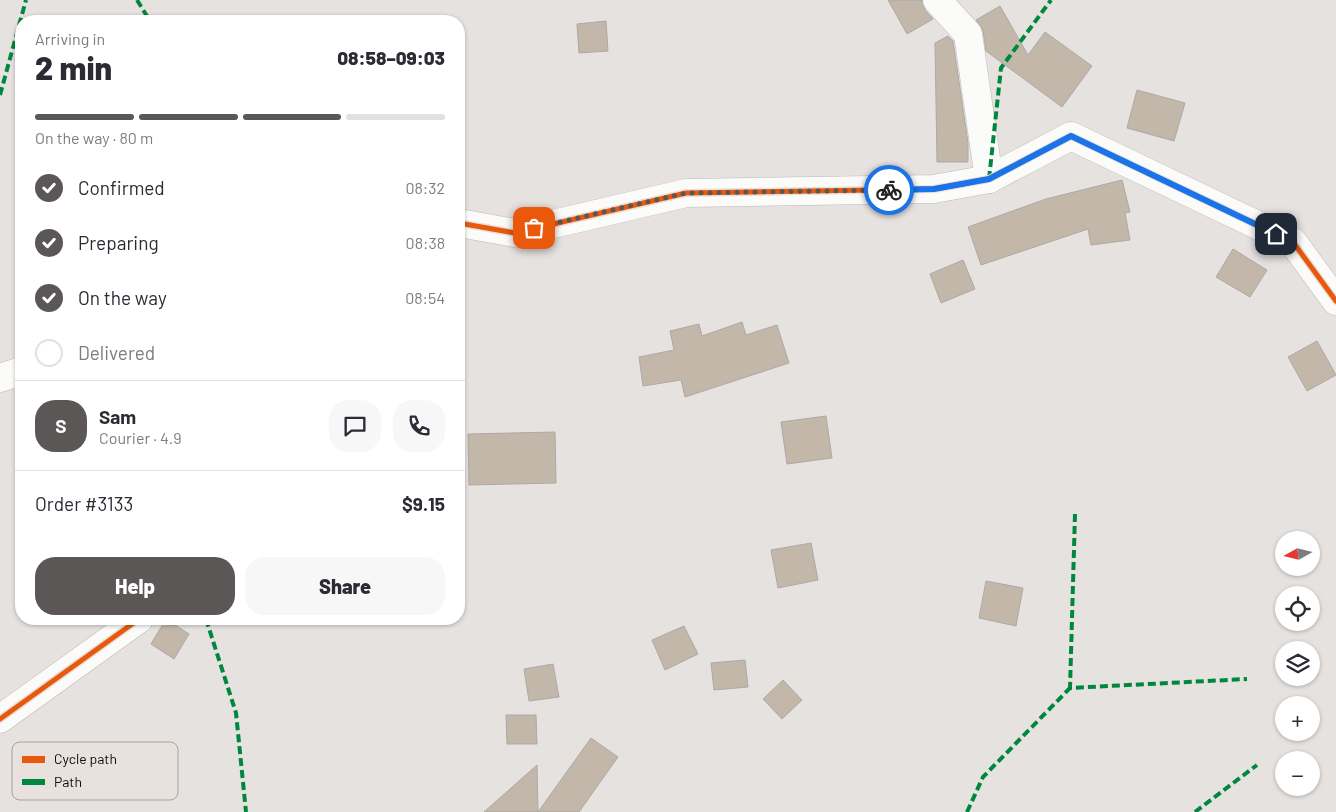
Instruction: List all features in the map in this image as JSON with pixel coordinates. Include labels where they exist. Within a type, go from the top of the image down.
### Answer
[{"type":"street","points":[[937,0],[968,34],[989,179]]},
{"type":"street","points":[[465,224],[515,233],[686,193],[934,189],[989,179],[1071,136],[1293,242],[1336,300]]},
{"type":"street","points":[[0,378],[15,373]]},
{"type":"street","points":[[0,719],[131,625]]},
{"type":"building","points":[[888,0],[922,0],[925,10],[933,19],[907,34]]},
{"type":"building","points":[[1000,6],[1028,55],[1045,32],[1092,66],[1062,107],[986,51],[983,31],[976,20]]},
{"type":"building","points":[[606,21],[608,51],[579,53],[577,24]]},
{"type":"building","points":[[948,36],[953,41],[968,143],[968,162],[937,162],[935,43]]},
{"type":"building","points":[[1137,90],[1185,103],[1174,141],[1127,128]]},
{"type":"building","points":[[1122,180],[1130,212],[1125,213],[1130,240],[1091,245],[1088,229],[981,265],[968,227],[1046,199]]},
{"type":"building","points":[[1233,249],[1267,270],[1250,297],[1216,277]]},
{"type":"building","points":[[963,260],[975,289],[941,303],[930,274]]},
{"type":"building","points":[[742,322],[746,335],[777,325],[789,363],[685,397],[681,380],[643,386],[639,357],[674,350],[670,331],[699,324],[702,336]]},
{"type":"building","points":[[1317,341],[1336,375],[1307,391],[1288,357]]},
{"type":"building","points":[[826,416],[832,458],[787,464],[781,422]]},
{"type":"building","points":[[555,432],[556,483],[469,485],[468,434]]},
{"type":"building","points":[[811,543],[818,580],[778,588],[771,550]]},
{"type":"building","points":[[986,581],[1023,588],[1016,626],[979,618]]},
{"type":"building","points":[[162,625],[175,625],[189,634],[174,659],[151,644]]},
{"type":"building","points":[[684,626],[698,654],[665,670],[652,640]]},
{"type":"building","points":[[745,660],[748,687],[714,690],[711,663]]},
{"type":"building","points":[[553,664],[559,697],[529,701],[524,669]]},
{"type":"building","points":[[783,680],[802,700],[782,719],[763,699]]},
{"type":"building","points":[[506,715],[536,715],[537,744],[507,744]]},
{"type":"building","points":[[591,738],[618,757],[579,812],[538,812]]},
{"type":"building","points":[[537,765],[538,812],[484,812]]},
{"type":"marked path","points":[[22,15],[26,0]]},
{"type":"marked path","points":[[137,0],[146,15]]},
{"type":"marked path","points":[[989,179],[1001,68],[1051,0]]},
{"type":"marked path","points":[[0,95],[15,40]]},
{"type":"marked path","points":[[1075,514],[1070,688],[1247,679]]},
{"type":"marked path","points":[[208,625],[236,713],[246,812]]},
{"type":"marked path","points":[[967,812],[983,777],[1070,688]]},
{"type":"marked path","points":[[1195,812],[1257,765]]},
{"type":"cycle path","points":[[465,224],[515,233],[686,193],[934,189],[989,179],[1071,136],[1293,242],[1336,301]]},
{"type":"cycle path","points":[[0,719],[131,625]]},
{"type":"way so far","points":[[534,228],[686,193],[889,190]]},
{"type":"route","points":[[889,190],[934,189],[989,179],[1071,136],[1276,234]]}]
